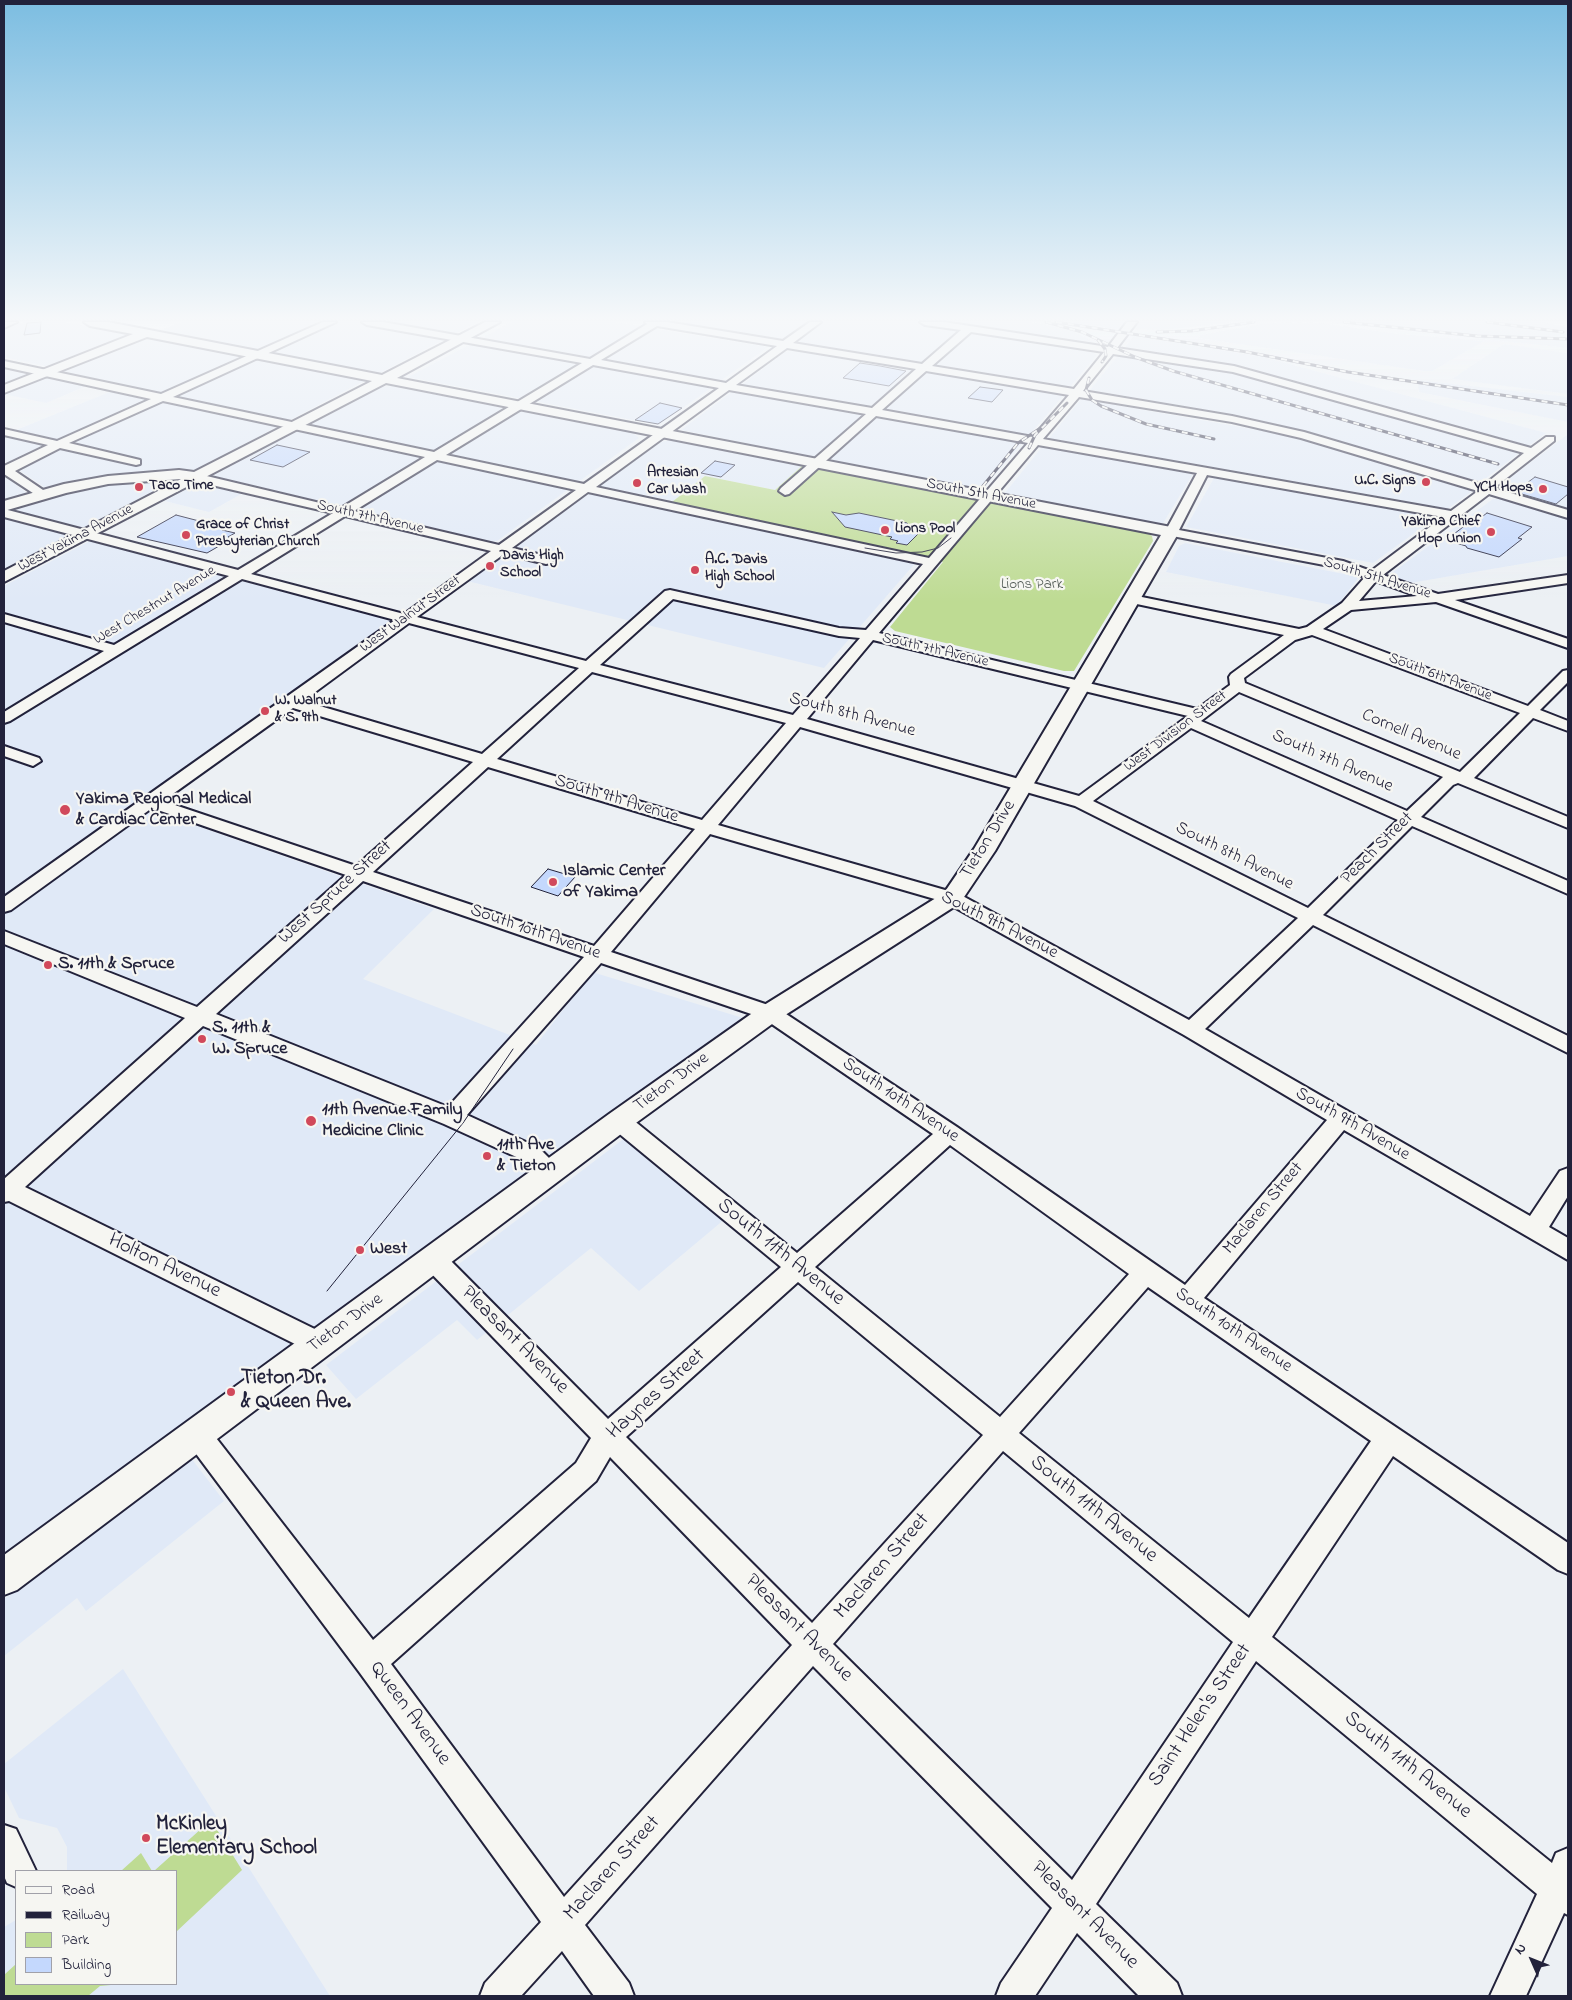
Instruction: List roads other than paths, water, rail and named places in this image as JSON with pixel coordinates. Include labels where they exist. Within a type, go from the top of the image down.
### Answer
[{"type":"main road","name":"West Yakima Avenue","points":[[4,577],[84,535],[186,476],[315,415]]},
{"type":"main road","name":"South 5th Avenue","points":[[572,415],[1171,532]]},
{"type":"main road","points":[[4,506],[96,482],[136,469],[186,476]]},
{"type":"main road","name":"Tieton Drive","points":[[4,1577],[551,1174],[619,1121],[770,1013],[952,898],[984,851],[1171,532]]},
{"type":"street","points":[[13,454],[59,444],[124,415]]},
{"type":"street","points":[[244,415],[931,562]]},
{"type":"street","name":"West Chestnut Avenue","points":[[4,718],[501,415]]},
{"type":"street","name":"West Walnut Street","points":[[4,906],[291,702],[687,415]]},
{"type":"street","points":[[785,491],[872,415]]},
{"type":"street","points":[[894,415],[1452,515]]},
{"type":"street","points":[[452,1118],[598,954],[1057,415]]},
{"type":"street","points":[[1203,415],[1269,427],[1568,514]]},
{"type":"street","points":[[1403,415],[1531,451]]},
{"type":"street","points":[[4,432],[59,444],[136,469]]},
{"type":"street","name":"West Division Street","points":[[1081,802],[1238,686],[1236,677],[1291,637],[1312,630],[1347,606],[1374,575],[1487,490],[1491,483],[1531,451],[1550,439]]},
{"type":"street","points":[[5,470],[52,450],[59,444]]},
{"type":"street","points":[[5,470],[42,495]]},
{"type":"street","name":"Tieton Drive","points":[[1171,532],[1203,472]]},
{"type":"street","name":"South 7th Avenue","points":[[186,476],[546,560]]},
{"type":"street","name":"South 8th Avenue","points":[[4,513],[404,620],[797,721],[1024,784],[1081,802],[1568,1046]]},
{"type":"street","name":"South 5th Avenue","points":[[1171,532],[1343,565],[1568,644]]},
{"type":"street","points":[[1347,606],[1438,598],[1568,579]]},
{"type":"street","name":"South 7th Avenue","points":[[670,594],[839,632],[870,636],[1082,686],[1195,718],[1409,818],[1568,888]]},
{"type":"street","name":"West Spruce Street","points":[[6,1192],[670,594]]},
{"type":"street","points":[[1130,603],[1291,637]]},
{"type":"street","points":[[4,618],[116,650]]},
{"type":"street","name":"South 6th Avenue","points":[[1312,630],[1568,726]]},
{"type":"street","name":"Peach Street","points":[[1191,1030],[1310,917],[1447,781],[1468,775],[1568,674]]},
{"type":"street","name":"Cornell Avenue","points":[[1238,686],[1568,824]]},
{"type":"street","name":"South 9th Avenue","points":[[291,702],[706,827],[952,898],[1191,1030],[1568,1250]]},
{"type":"street","points":[[4,751],[33,761]]},
{"type":"street","name":"South 10th Avenue","points":[[150,802],[770,1013],[949,1133],[1146,1272],[1568,1560]]},
{"type":"street","points":[[4,937],[452,1118],[531,1154],[551,1174]]},
{"type":"street","name":"Maclaren Street","points":[[1188,1300],[1340,1118]]},
{"type":"street","name":"South 11th Avenue","points":[[619,1121],[1252,1640],[1565,1884]]},
{"type":"street","name":"Haynes Street","points":[[371,1662],[586,1472],[608,1436],[800,1268],[949,1133]]},
{"type":"street","points":[[1534,1230],[1568,1177]]},
{"type":"street","name":"Holton Avenue","points":[[6,1192],[320,1344]]},
{"type":"street","name":"Pleasant Avenue","points":[[434,1260],[814,1646],[1164,1996]]},
{"type":"street","name":"Maclaren Street","points":[[498,1996],[814,1646],[1146,1272]]},
{"type":"street","name":"Queen Avenue","points":[[198,1434],[371,1662],[616,1996]]},
{"type":"street","name":"Saint Helen's Street","points":[[1014,1996],[1252,1640],[1390,1438]]},
{"type":"street","points":[[4,1841],[18,1870]]},
{"type":"street","points":[[1508,1996],[1565,1884]]},
{"type":"tram line","points":[[865,548],[896,553],[922,552],[938,548],[951,538]]},
{"type":"tram line","points":[[327,1291],[463,1123],[513,1049]]},
{"type":"railway","points":[[1029,448],[1035,435],[1055,415]]},
{"type":"railway","points":[[1124,415],[1146,424],[1214,439]]},
{"type":"railway","points":[[1328,415],[1498,464]]},
{"type":"railway","points":[[983,486],[1018,443],[1042,427]]},
{"type":"place","name":"U.C. Signs","points":[[1426,482]]},
{"type":"place","name":"Artesian Car Wash","points":[[637,483]]},
{"type":"place","name":"Taco Time","points":[[139,487]]},
{"type":"place","name":"YCH Hops","points":[[1543,489]]},
{"type":"place","name":"Lions Pool","points":[[885,530]]},
{"type":"place","name":"Yakima Chief Hop Union","points":[[1491,532]]},
{"type":"place","name":"Grace of Christ Presbyterian Church","points":[[186,535]]},
{"type":"place","name":"Davis High School","points":[[490,566]]},
{"type":"place","name":"A.C. Davis High School","points":[[695,570]]},
{"type":"place","name":"W. Walnut & S. 9th","points":[[265,711]]},
{"type":"place","name":"Yakima Regional Medical & Cardiac Center","points":[[65,810]]},
{"type":"place","name":"Islamic Center of Yakima","points":[[553,882]]},
{"type":"place","name":"S. 11th & Spruce","points":[[48,965]]},
{"type":"place","name":"S. 11th & W. Spruce","points":[[202,1039]]},
{"type":"place","name":"11th Avenue Family Medicine Clinic","points":[[311,1121]]},
{"type":"place","name":"11th Ave & Tieton","points":[[487,1156]]},
{"type":"place","name":"West","points":[[360,1250]]},
{"type":"place","name":"Tieton Dr. & Queen Ave.","points":[[231,1392]]},
{"type":"place","name":"McKinley Elementary School","points":[[146,1838]]},
{"type":"park label","name":"Lions Park","points":[[1032,586]]}]
